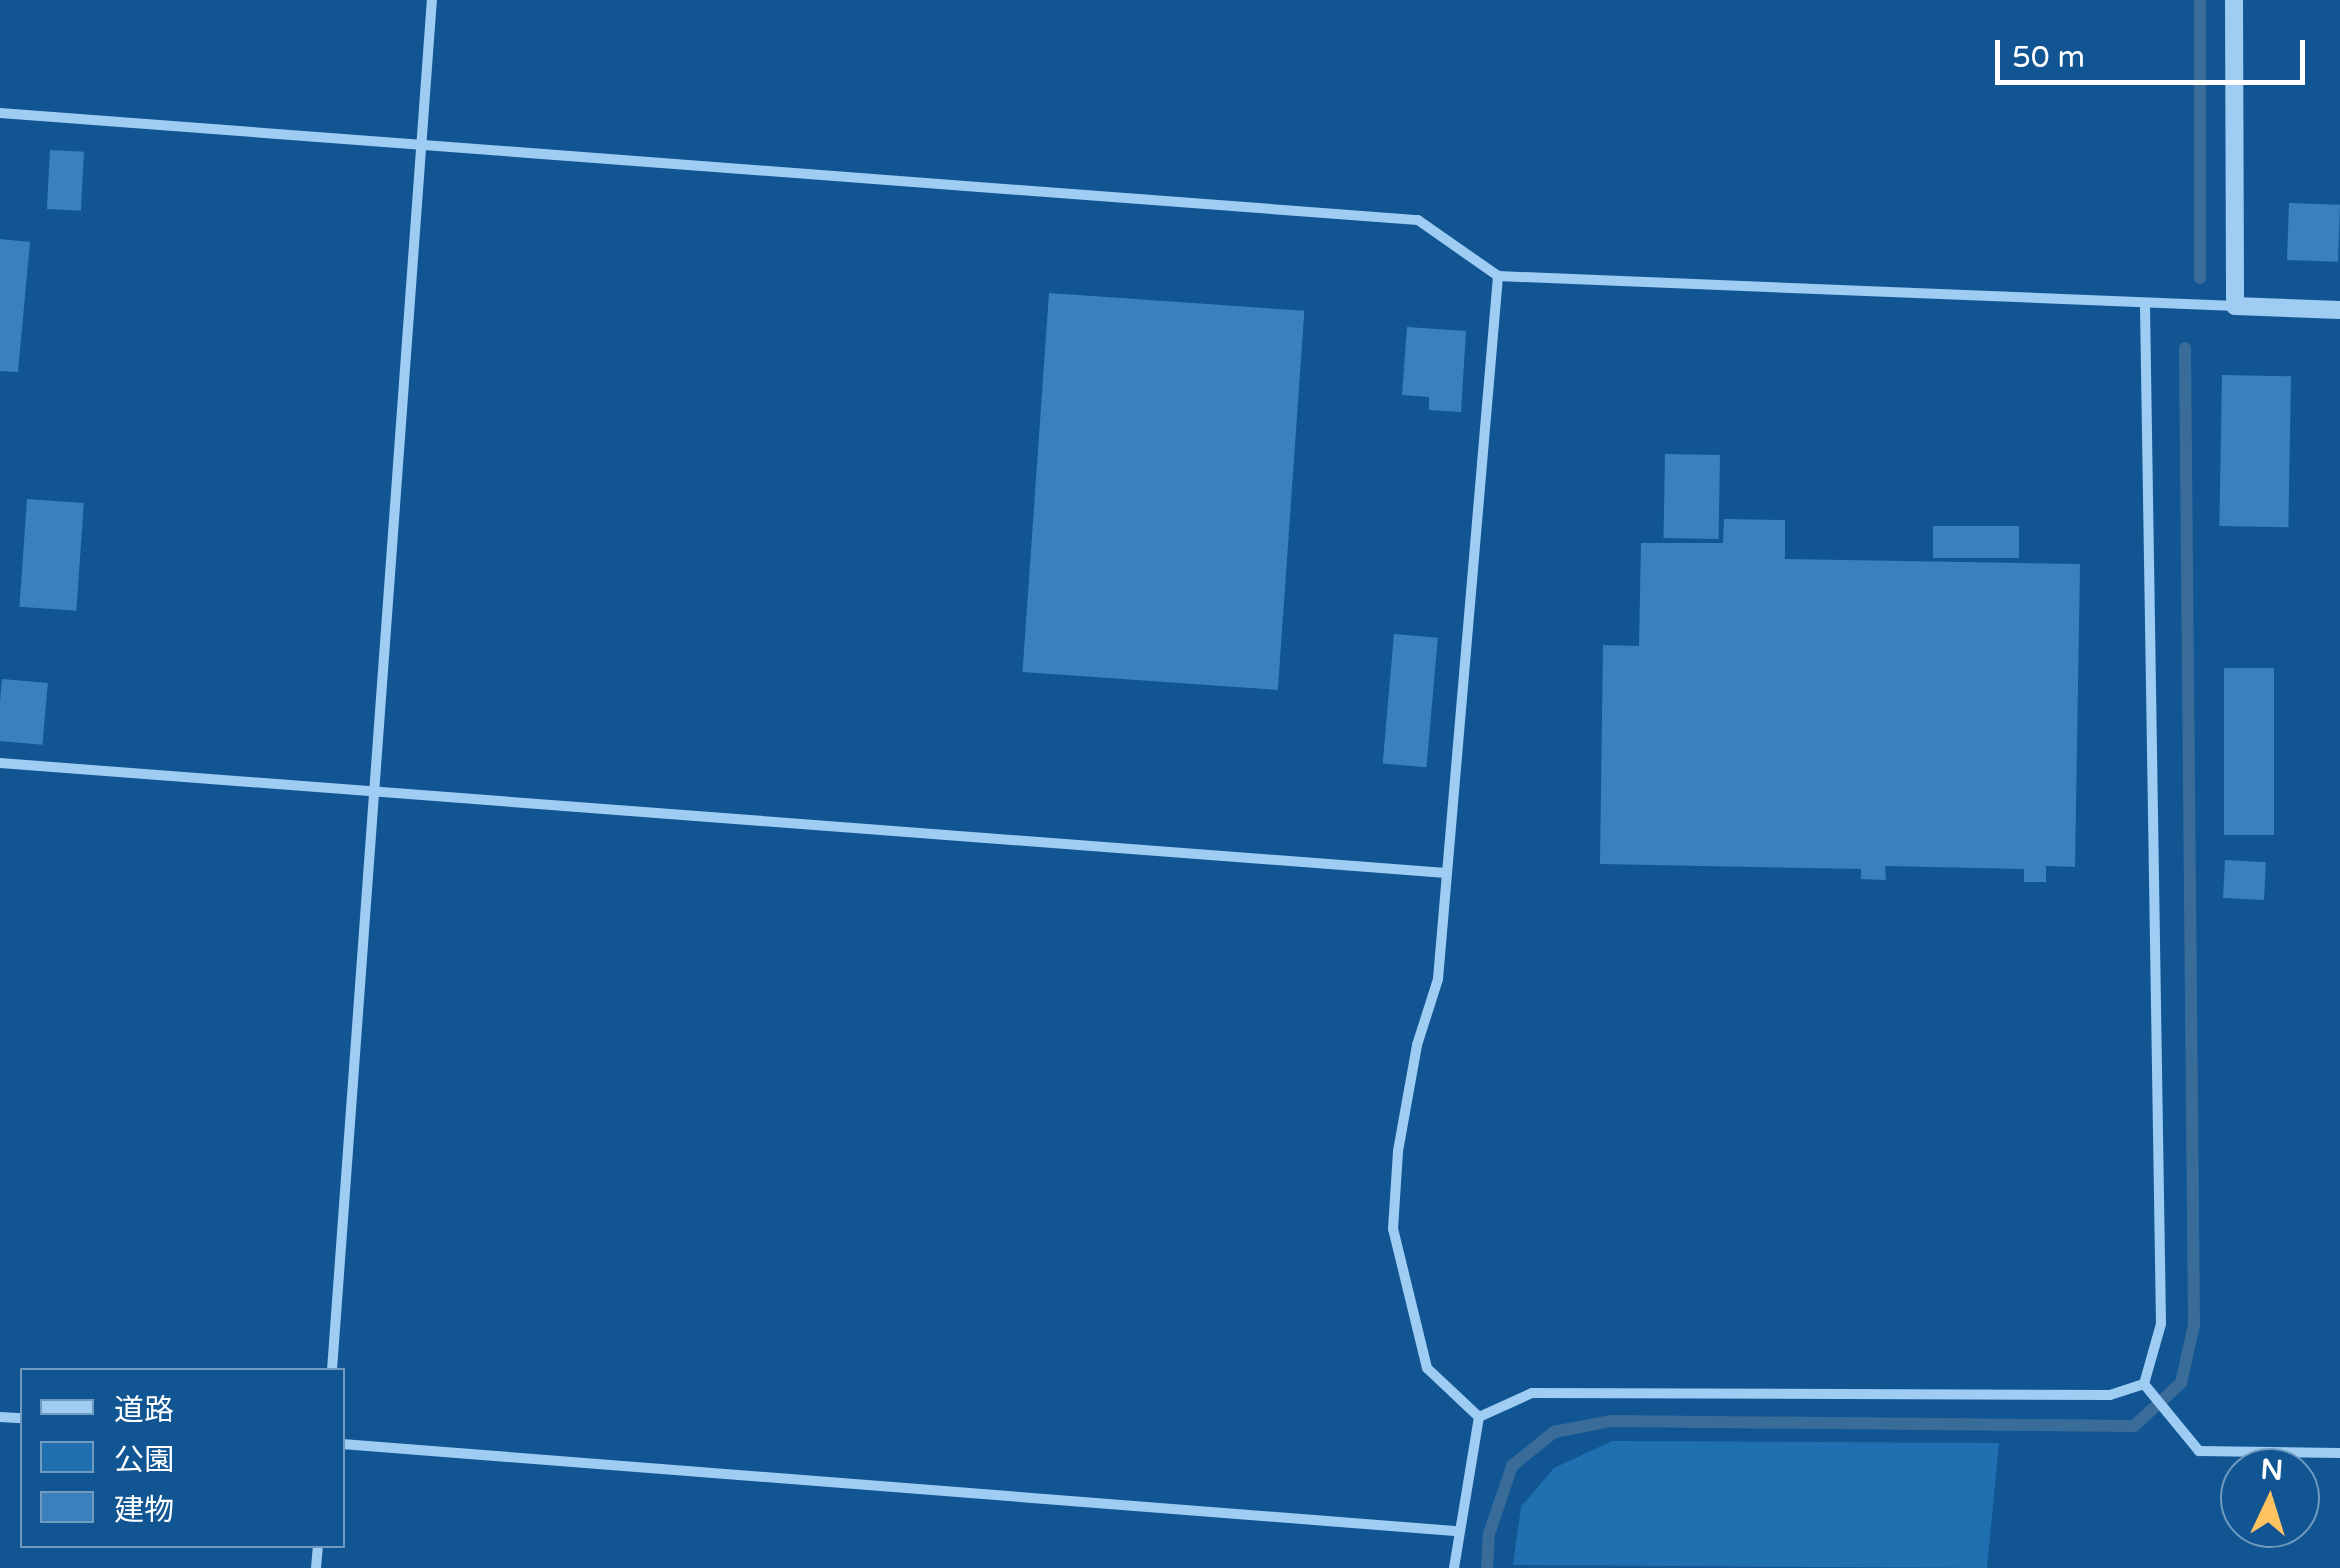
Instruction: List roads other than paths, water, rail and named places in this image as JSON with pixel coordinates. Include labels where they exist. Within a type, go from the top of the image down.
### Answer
[{"type":"street","points":[[332,1368],[432,0]]},
{"type":"street","points":[[2234,0],[2235,306]]},
{"type":"street","points":[[0,113],[1418,220],[1498,276],[2145,306],[2340,310]]},
{"type":"street","points":[[1479,1417],[1426,1368],[1393,1228],[1398,1151],[1417,1045],[1438,980],[1498,276]]},
{"type":"street","points":[[2144,1384],[2160,1324],[2145,306]]},
{"type":"street","points":[[0,763],[1446,873]]},
{"type":"street","points":[[1479,1417],[1532,1393],[2110,1395],[2144,1384]]},
{"type":"street","points":[[2144,1384],[2199,1451],[2340,1454]]},
{"type":"street","points":[[1454,1568],[1455,1530],[1479,1417]]},
{"type":"street","points":[[345,1444],[1455,1530]]},
{"type":"waterway","points":[[2200,0],[2200,278]]},
{"type":"waterway","points":[[1487,1568],[1489,1534],[1512,1466],[1554,1432],[1610,1421],[2134,1426],[2181,1383],[2194,1325],[2185,348]]}]
